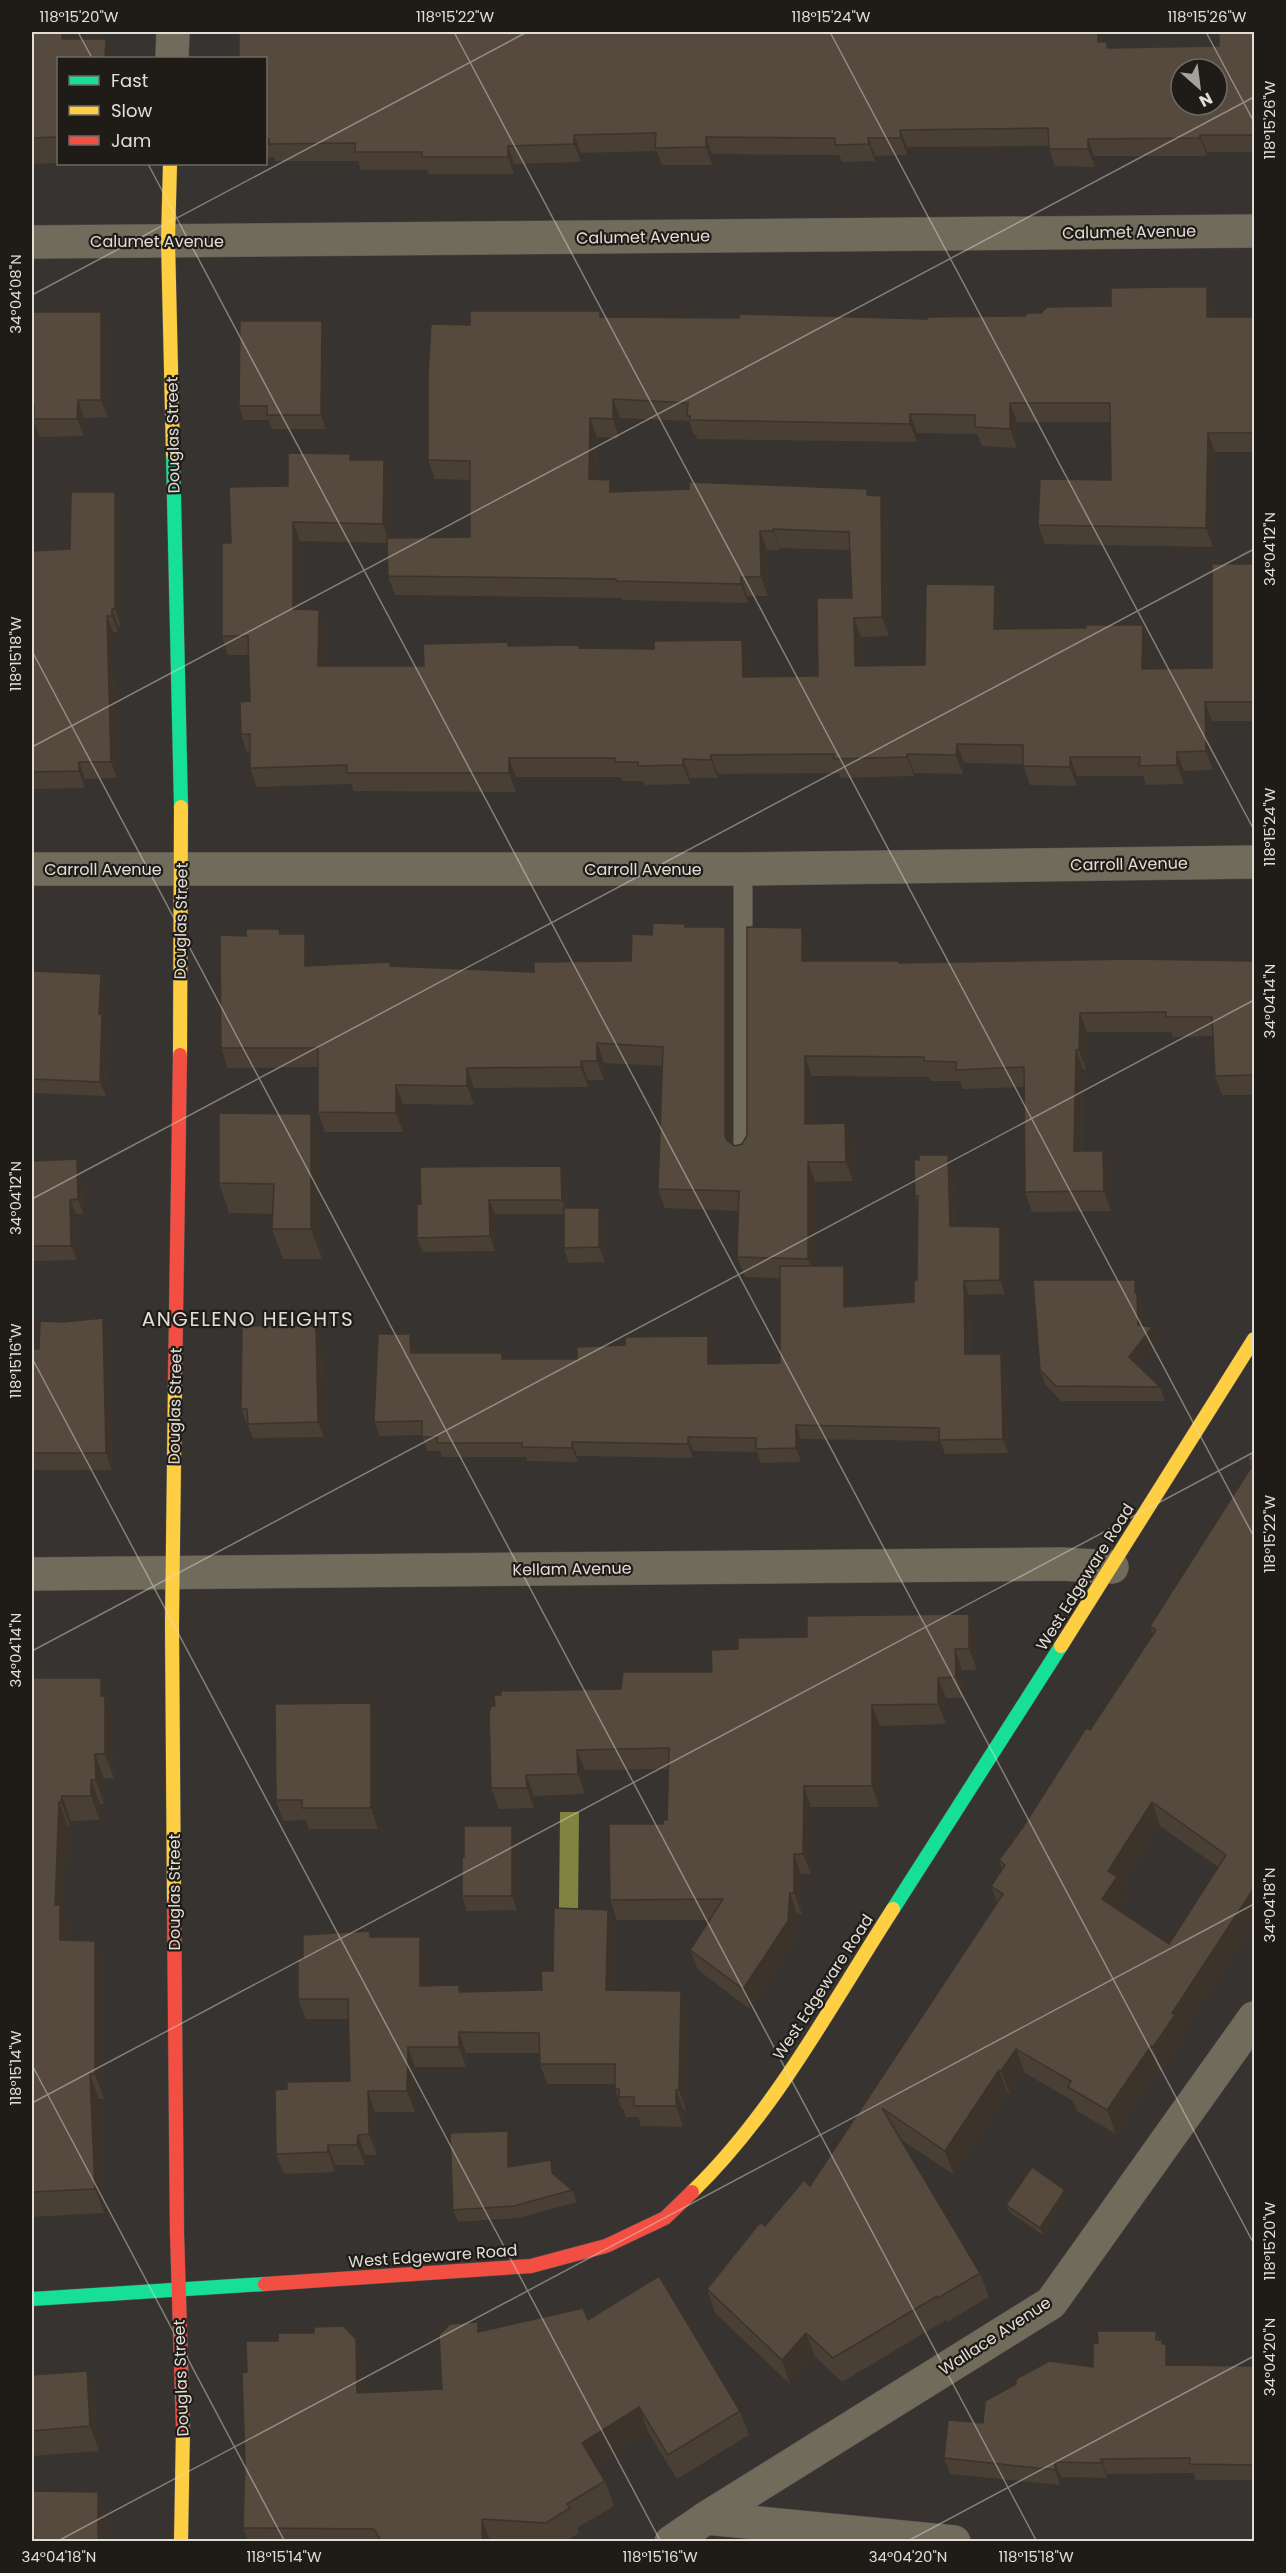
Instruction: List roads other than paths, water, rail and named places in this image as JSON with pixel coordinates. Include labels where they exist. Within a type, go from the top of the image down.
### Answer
[{"type":"street","points":[[172,57],[173,32]]},
{"type":"street","name":"Douglas Street","points":[[170,165],[168,241],[182,868],[173,1574],[179,2289],[183,2442],[181,2541]]},
{"type":"street","name":"Calumet Avenue","points":[[32,242],[1254,231]]},
{"type":"street","name":"Carroll Avenue","points":[[32,869],[743,869],[1254,862]]},
{"type":"street","name":"West Edgeware Road","points":[[32,2299],[531,2266],[606,2246],[665,2218],[719,2166],[772,2098],[1112,1567],[1254,1339]]},
{"type":"street","name":"Kellam Avenue","points":[[32,1574],[1060,1564],[1112,1567]]},
{"type":"street","name":"Wallace Avenue","points":[[671,2541],[1051,2303],[1254,2018]]},
{"type":"street","points":[[706,2518],[954,2541]]},
{"type":"lane","points":[[743,869],[743,1154]]},
{"type":"district","name":"ANGELENO HEIGHTS","points":[[248,1319]]}]
